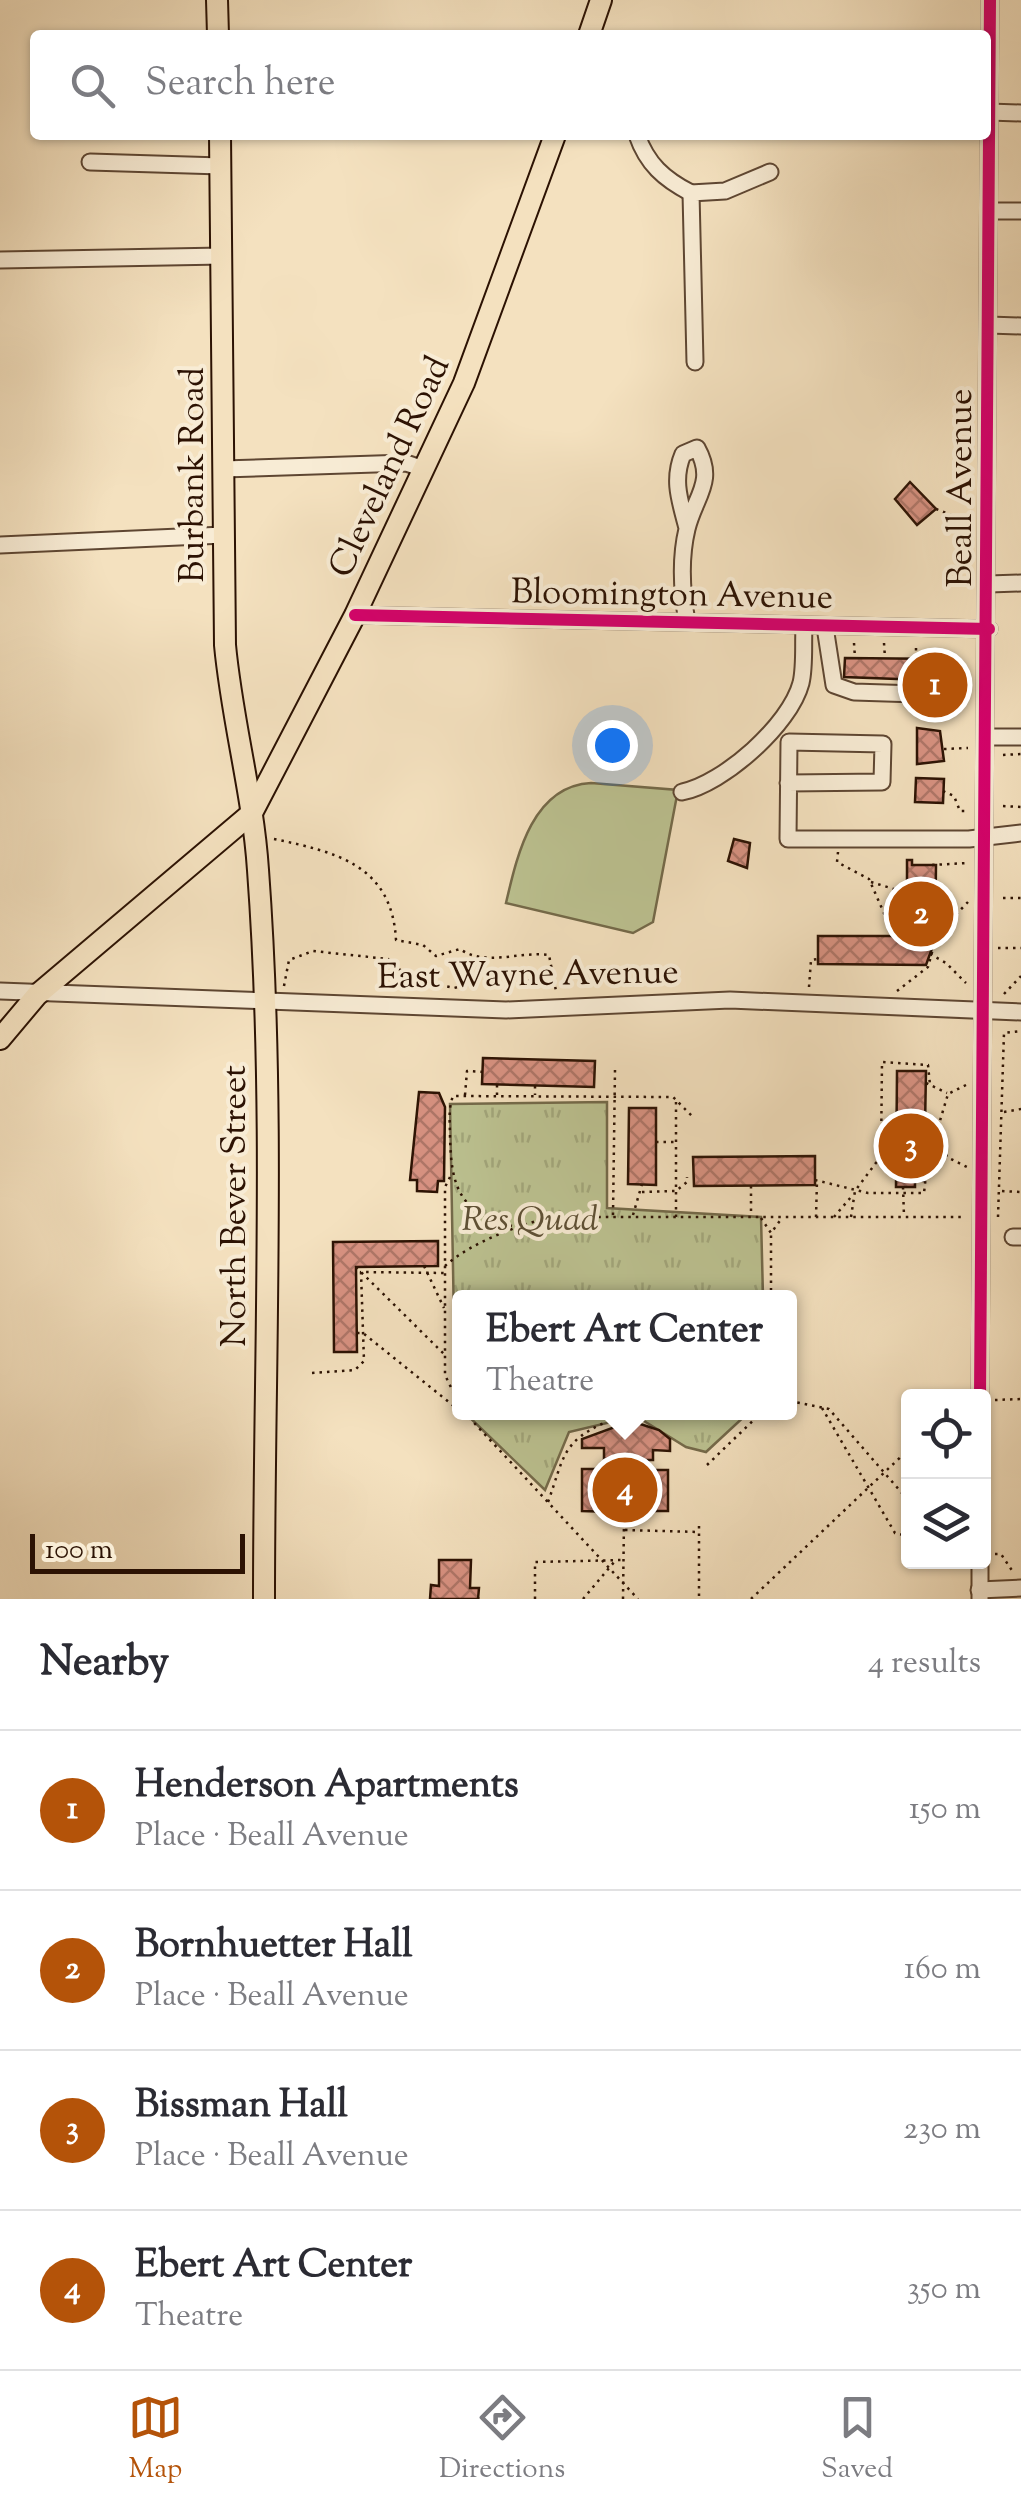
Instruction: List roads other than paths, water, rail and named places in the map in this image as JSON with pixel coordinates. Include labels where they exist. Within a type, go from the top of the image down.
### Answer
[{"type":"main road","points":[[217,0],[218,30]]},
{"type":"main road","points":[[591,30],[601,0]]},
{"type":"main road","name":"Burbank Road","points":[[220,140],[229,694],[252,813]]},
{"type":"main road","name":"Cleveland Road","points":[[252,813],[355,615],[424,469],[492,314],[553,140]]},
{"type":"main road","points":[[0,1039],[36,995],[252,813]]},
{"type":"main road","name":"North Bever Street","points":[[252,813],[274,997],[264,1599]]},
{"type":"street","name":"Beall Avenue","points":[[990,0],[990,30]]},
{"type":"street","points":[[991,112],[1021,112]]},
{"type":"street","points":[[639,140],[644,156],[668,181],[691,193],[726,191],[770,172]]},
{"type":"street","name":"Beall Avenue","points":[[982,1389],[980,1217],[989,629],[990,140]]},
{"type":"street","points":[[90,162],[220,166]]},
{"type":"street","points":[[691,193],[696,362]]},
{"type":"street","points":[[990,211],[1021,211]]},
{"type":"street","points":[[0,260],[222,256]]},
{"type":"street","points":[[989,325],[1021,326]]},
{"type":"street","points":[[687,528],[676,488],[677,468],[683,454],[697,448],[706,477],[687,528],[683,560],[688,622]]},
{"type":"street","points":[[223,470],[406,462],[424,469]]},
{"type":"street","points":[[0,545],[224,536]]},
{"type":"street","points":[[989,584],[1021,583]]},
{"type":"street","name":"Bloomington Avenue","points":[[355,615],[989,629]]},
{"type":"street","points":[[682,792],[708,785],[786,715],[802,680],[804,627]]},
{"type":"street","points":[[825,627],[834,685],[854,692],[917,694]]},
{"type":"street","points":[[986,737],[1021,737]]},
{"type":"street","points":[[788,783],[882,782],[883,744],[789,742],[788,783],[788,838],[1021,834]]},
{"type":"street","name":"East Wayne Avenue","points":[[0,991],[557,1008],[730,1000],[1021,1012]]},
{"type":"street","points":[[973,1569],[980,1594],[1019,1582]]},
{"type":"place","name":"Henderson Apartments","points":[[935,685]]},
{"type":"place","name":"Bornhuetter Hall","points":[[921,914]]},
{"type":"place","name":"Bissman Hall","points":[[911,1146]]},
{"type":"place","name":"Ebert Art Center","points":[[625,1490]]},
{"type":"park label","name":"Res Quad","points":[[530,1218]]}]
